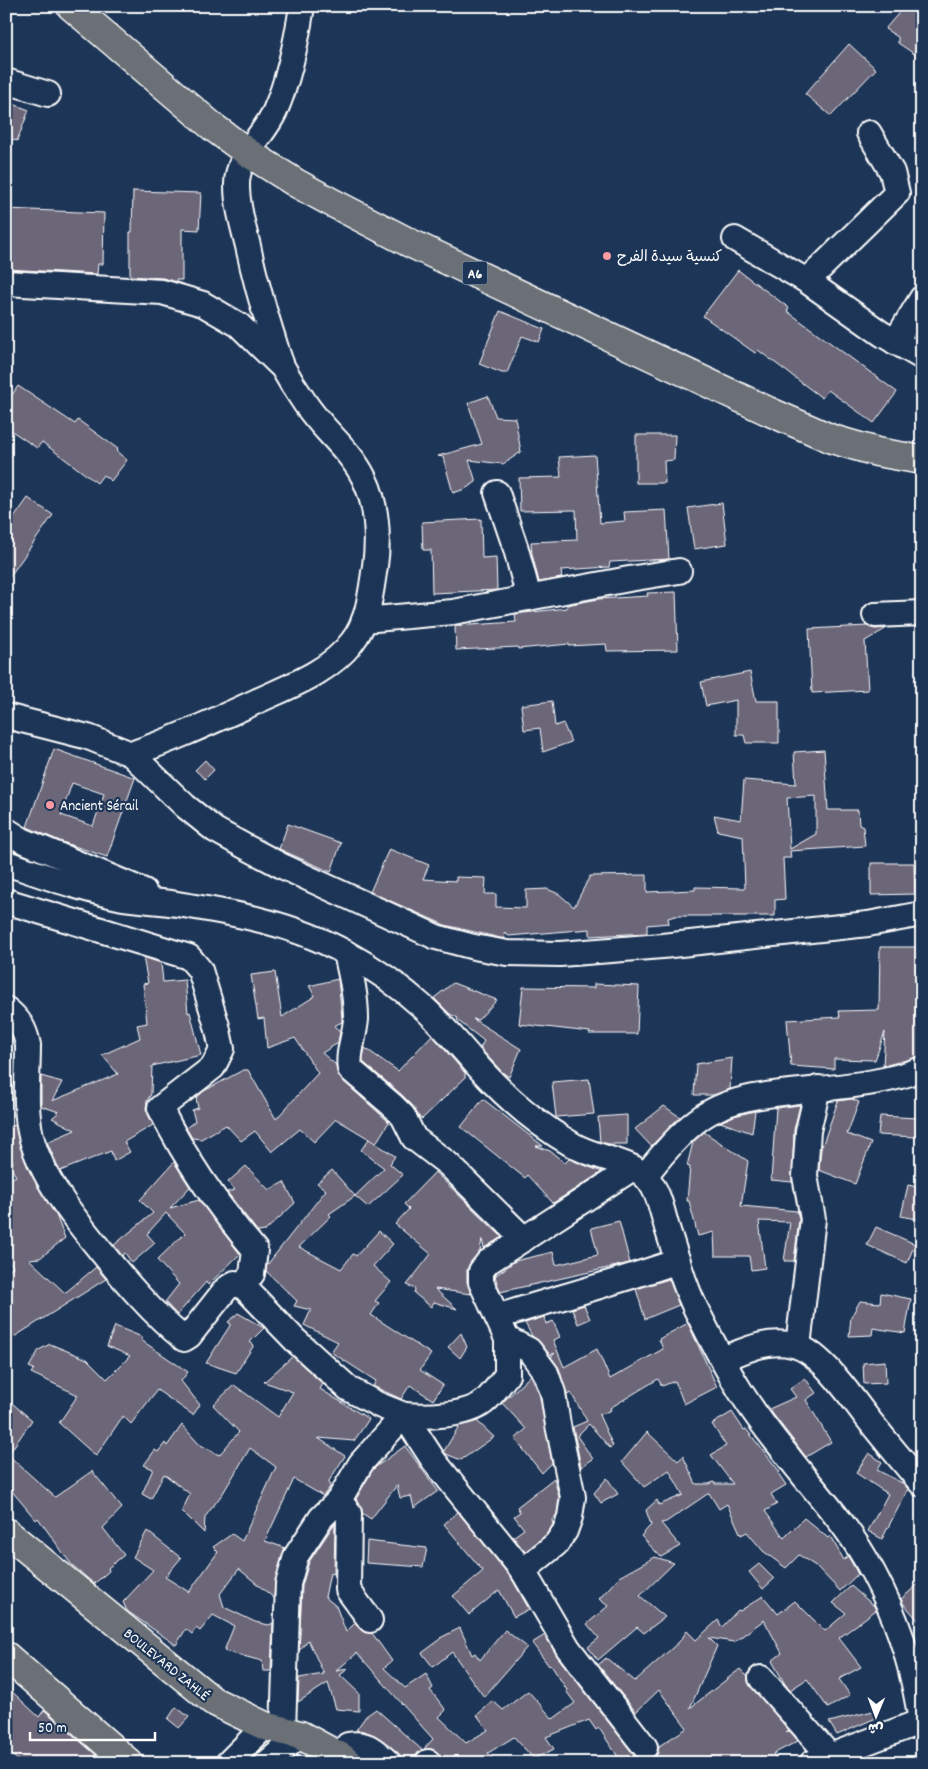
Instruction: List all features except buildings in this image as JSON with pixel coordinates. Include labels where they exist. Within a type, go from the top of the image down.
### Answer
[{"type":"main road","name":"A6","points":[[71,6],[213,127],[247,152],[296,183],[410,243],[533,299],[708,384],[832,439],[877,452],[922,460]]},
{"type":"main road","name":"BOULEVARD ZAHLÉ","points":[[6,1532],[213,1701],[283,1730],[344,1760]]},
{"type":"main road","points":[[6,1656],[129,1763]]},
{"type":"street","points":[[282,367],[256,285],[239,207],[236,183],[247,152],[265,128],[281,96],[302,6]]},
{"type":"street","points":[[6,81],[48,94]]},
{"type":"street","points":[[807,281],[897,193],[892,172],[869,133]]},
{"type":"street","points":[[735,239],[807,281],[842,307],[895,342],[922,357]]},
{"type":"street","points":[[6,283],[162,292],[203,304],[239,324],[282,367],[318,422],[344,449],[363,476],[372,498],[376,534],[375,561],[371,591],[364,620],[353,641],[334,660],[308,677],[198,729],[168,742],[131,754]]},
{"type":"street","points":[[895,342],[922,298]]},
{"type":"street","points":[[497,493],[516,549],[529,598]]},
{"type":"street","points":[[364,620],[453,612],[630,578],[679,571]]},
{"type":"street","points":[[874,615],[922,613]]},
{"type":"street","points":[[6,716],[88,737],[131,754],[185,806],[215,830],[246,848],[284,868],[436,937],[474,947],[508,953],[570,953],[662,946],[858,925],[922,914]]},
{"type":"street","points":[[6,830],[22,840],[174,903]]},
{"type":"street","points":[[6,863],[83,889],[132,899],[174,903],[268,922],[313,937],[346,953],[422,1007],[457,1042],[484,1073],[514,1102],[541,1124],[576,1147],[639,1172],[655,1190],[678,1261],[698,1313],[739,1389],[788,1456],[835,1514],[864,1558],[893,1618],[918,1681],[922,1722],[821,1759],[760,1678]]},
{"type":"street","points":[[6,901],[189,957],[200,970],[218,1026],[222,1049],[213,1067],[160,1108],[189,1162],[230,1221],[256,1250],[252,1274],[242,1285]]},
{"type":"street","points":[[346,953],[355,1000],[355,1033],[349,1063],[350,1069],[403,1116],[414,1138],[448,1164],[524,1239]]},
{"type":"street","points":[[6,1009],[19,1021],[28,1045],[28,1112],[35,1151],[77,1221],[115,1268],[160,1318],[184,1339],[189,1336],[226,1289],[235,1283],[242,1285],[296,1341],[349,1389],[379,1405],[404,1415],[423,1417],[460,1412],[484,1402],[508,1375],[507,1339],[481,1282],[481,1271],[488,1262],[657,1160],[682,1134],[709,1112],[751,1097],[900,1077],[922,1069]]},
{"type":"street","points":[[798,1346],[813,1219],[806,1176],[808,1131],[818,1088]]},
{"type":"street","points":[[497,1317],[678,1261]]},
{"type":"street","points":[[507,1339],[529,1350],[546,1372],[553,1392],[573,1497],[570,1517],[565,1531],[556,1544],[523,1571]]},
{"type":"street","points":[[723,1359],[763,1344],[783,1343],[798,1346],[814,1356],[833,1375],[922,1484]]},
{"type":"street","points":[[267,1763],[283,1730],[288,1584],[296,1556],[321,1518],[339,1500],[360,1463],[404,1415]]},
{"type":"street","points":[[404,1415],[434,1461],[523,1571],[568,1648],[645,1747]]},
{"type":"street","points":[[339,1500],[349,1513],[348,1590],[370,1620]]},
{"type":"street","points":[[228,1763],[283,1730]]},
{"type":"street","points":[[344,1760],[348,1745],[358,1743],[370,1747],[389,1763]]},
{"type":"place","name":"كنسية سيدة الفرح","points":[[607,256]]},
{"type":"place","name":"Ancient Sérail","points":[[50,805]]}]
